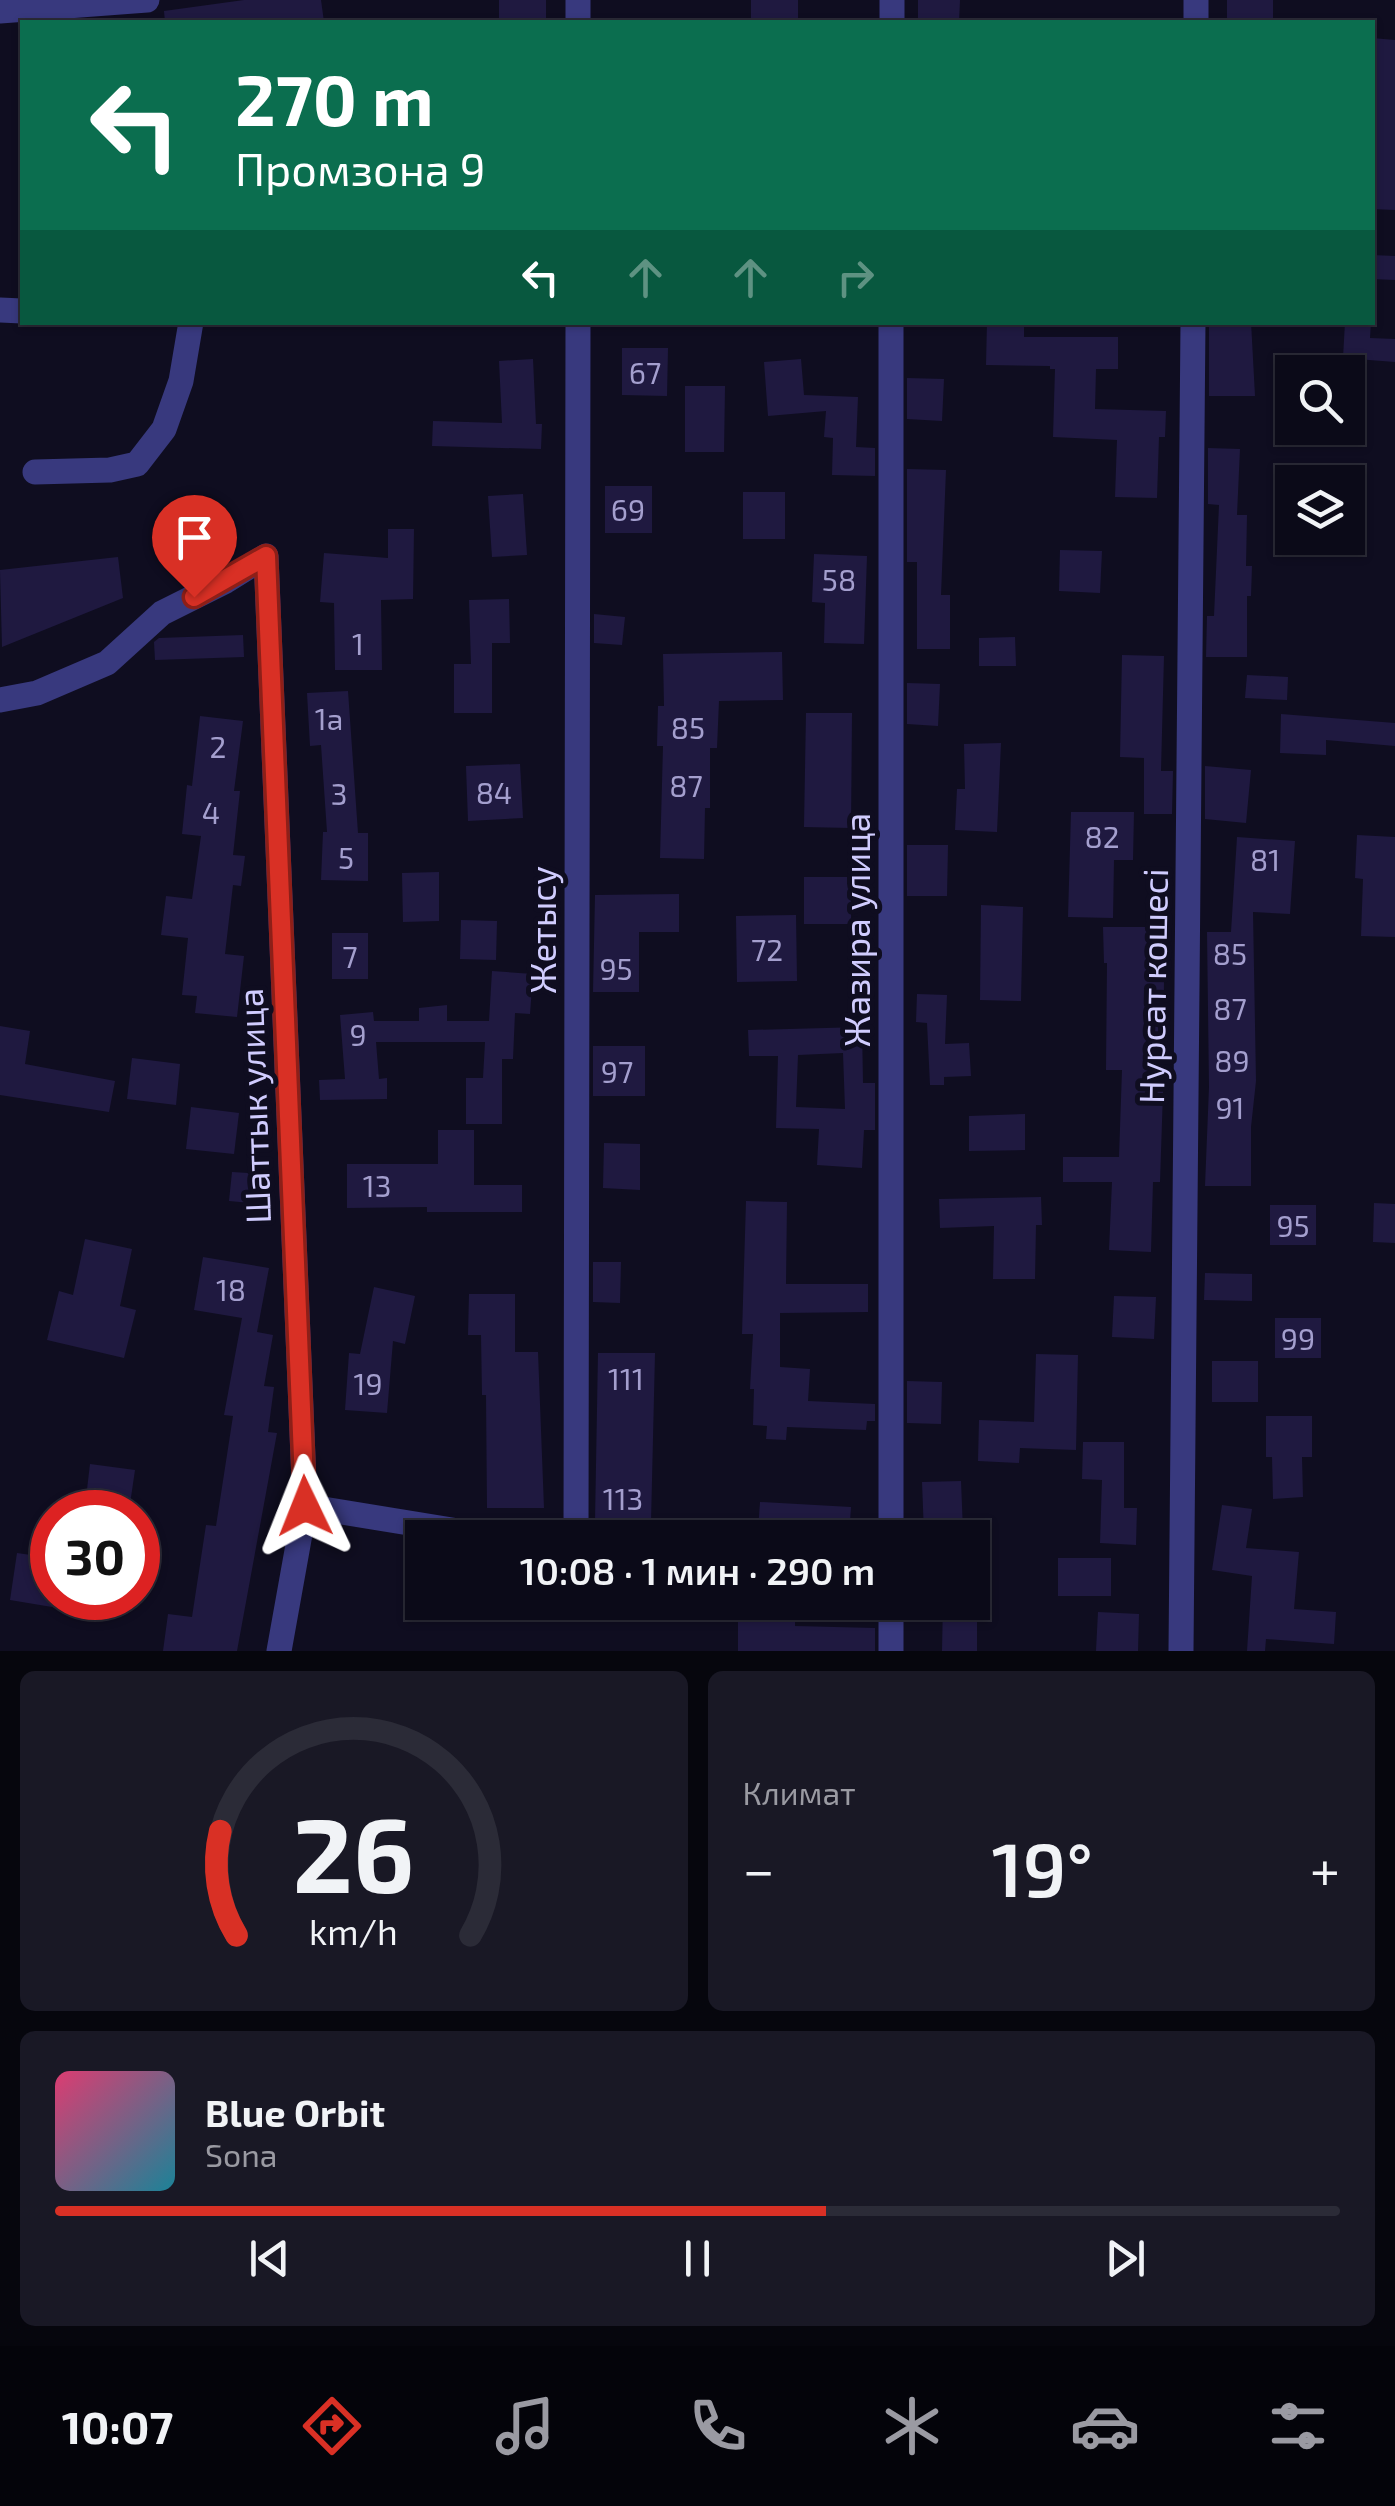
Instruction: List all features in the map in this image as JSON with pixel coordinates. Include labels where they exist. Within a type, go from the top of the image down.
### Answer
[{"type":"street","points":[[0,10],[147,0]]},
{"type":"street","points":[[35,472],[110,470],[137,464],[164,428],[181,380],[190,325]]},
{"type":"street","name":"Жетысу","points":[[576,1520],[578,325]]},
{"type":"street","name":"Жазира улица","points":[[891,1520],[892,325]]},
{"type":"street","name":"Нурсат кошесi","points":[[1181,1651],[1193,325]]},
{"type":"street","name":"Шаттык улица","points":[[0,700],[37,694],[107,663],[162,613],[266,556],[305,1506],[280,1651]]},
{"type":"street","points":[[305,1506],[405,1522]]},
{"type":"street","points":[[890,1620],[890,1651]]},
{"type":"building","points":[[244,0],[321,0],[324,20],[165,20],[164,11]]},
{"type":"building","points":[[499,0],[546,0],[546,20],[499,20]]},
{"type":"building","points":[[751,0],[798,0],[798,20],[751,20]]},
{"type":"building","points":[[918,0],[960,0],[959,20],[918,20]]},
{"type":"building","points":[[1227,0],[1273,0],[1273,20],[1227,20]]},
{"type":"building","points":[[1375,38],[1395,40],[1395,210],[1375,209]]},
{"type":"building","points":[[1375,255],[1395,256],[1395,280],[1375,279]]},
{"type":"building","points":[[987,325],[1024,325],[1024,337],[1118,337],[1118,369],[1096,369],[1095,409],[1166,411],[1165,437],[1159,437],[1157,498],[1115,497],[1117,440],[1053,437],[1055,369],[986,365]]},
{"type":"building","points":[[1209,325],[1251,325],[1255,396],[1209,396]]},
{"type":"building","points":[[1345,325],[1371,325],[1370,338],[1395,339],[1395,362],[1343,355]]},
{"type":"building","points":[[622,348],[668,348],[667,396],[622,395]]},
{"type":"building","points":[[533,359],[536,424],[542,424],[541,449],[432,446],[433,421],[502,423],[499,361]]},
{"type":"building","points":[[801,359],[804,395],[858,397],[856,447],[875,448],[875,476],[832,475],[833,438],[824,437],[826,411],[768,416],[764,362]]},
{"type":"building","points":[[907,378],[944,379],[942,421],[907,419]]},
{"type":"building","points":[[685,386],[725,386],[724,452],[685,452]]},
{"type":"building","points":[[1208,448],[1240,449],[1237,515],[1247,515],[1246,566],[1252,566],[1251,596],[1247,596],[1247,657],[1206,657],[1207,616],[1214,616],[1219,505],[1208,504]]},
{"type":"building","points":[[907,469],[946,470],[941,595],[950,595],[950,649],[917,649],[917,562],[907,562]]},
{"type":"building","points":[[605,486],[652,486],[652,533],[605,533]]},
{"type":"building","points":[[743,492],[785,492],[785,539],[743,539]]},
{"type":"building","points":[[523,494],[527,555],[492,557],[488,496]]},
{"type":"building","points":[[388,529],[414,529],[413,599],[381,600],[382,670],[335,670],[334,603],[320,602],[324,553],[388,558]]},
{"type":"building","points":[[1060,550],[1102,551],[1100,593],[1059,591]]},
{"type":"building","points":[[814,554],[867,556],[864,644],[824,643],[825,603],[812,602]]},
{"type":"building","points":[[118,557],[123,598],[2,647],[0,570]]},
{"type":"building","points":[[509,599],[510,643],[492,643],[492,713],[454,713],[454,664],[471,664],[469,600]]},
{"type":"building","points":[[594,614],[625,617],[622,645],[594,643]]},
{"type":"building","points":[[243,635],[244,657],[155,660],[154,642],[159,638]]},
{"type":"building","points":[[1015,637],[1016,666],[979,666],[979,638]]},
{"type":"building","points":[[782,652],[783,700],[719,701],[717,748],[710,748],[710,808],[705,808],[704,859],[660,858],[663,746],[657,746],[658,706],[664,706],[663,654]]},
{"type":"building","points":[[1122,655],[1164,656],[1161,771],[1173,771],[1172,814],[1144,814],[1144,758],[1120,757]]},
{"type":"building","points":[[1247,675],[1288,677],[1287,700],[1245,698]]},
{"type":"building","points":[[907,683],[940,684],[938,726],[907,724]]},
{"type":"building","points":[[348,691],[358,833],[368,833],[368,881],[321,880],[323,832],[327,832],[321,745],[310,746],[307,693]]},
{"type":"building","points":[[806,713],[852,713],[851,828],[804,827]]},
{"type":"building","points":[[1281,714],[1395,723],[1395,746],[1326,740],[1326,755],[1280,753]]},
{"type":"building","points":[[200,716],[243,721],[234,791],[240,791],[233,855],[245,856],[241,886],[233,885],[225,954],[244,956],[237,1017],[195,1013],[197,996],[182,995],[188,938],[161,935],[166,896],[192,899],[201,836],[182,834]]},
{"type":"building","points":[[1001,743],[997,832],[955,830],[957,789],[965,789],[964,744]]},
{"type":"building","points":[[520,764],[523,818],[468,821],[466,766]]},
{"type":"building","points":[[1205,766],[1251,770],[1246,823],[1205,819]]},
{"type":"building","points":[[1071,812],[1134,812],[1133,860],[1114,860],[1113,918],[1068,917]]},
{"type":"building","points":[[1357,835],[1395,837],[1395,937],[1361,936],[1363,879],[1355,878]]},
{"type":"building","points":[[1237,837],[1295,841],[1290,914],[1253,912],[1256,1081],[1251,1186],[1205,1186],[1209,1087],[1207,932],[1231,932]]},
{"type":"building","points":[[907,845],[948,845],[947,896],[907,896]]},
{"type":"building","points":[[439,872],[439,921],[403,922],[402,873]]},
{"type":"building","points":[[804,877],[851,877],[851,924],[804,924]]},
{"type":"building","points":[[679,894],[679,932],[639,932],[639,992],[593,992],[595,895]]},
{"type":"building","points":[[981,905],[1023,907],[1021,1001],[980,1000]]},
{"type":"building","points":[[796,915],[797,981],[737,982],[736,916]]},
{"type":"building","points":[[461,920],[497,921],[496,960],[460,959]]},
{"type":"building","points":[[1103,927],[1160,927],[1160,981],[1164,981],[1163,1092],[1160,1182],[1153,1182],[1151,1252],[1109,1250],[1112,1182],[1063,1182],[1063,1157],[1119,1157],[1122,1070],[1106,1070],[1107,963]]},
{"type":"building","points":[[332,933],[368,933],[368,979],[332,979]]},
{"type":"building","points":[[492,971],[533,974],[530,1014],[515,1013],[513,1059],[502,1059],[502,1124],[466,1124],[466,1078],[483,1078],[485,1042],[376,1042],[379,1079],[387,1078],[387,1099],[320,1100],[319,1080],[345,1079],[340,1015],[373,1012],[374,1021],[419,1021],[419,1008],[447,1005],[447,1021],[489,1021]]},
{"type":"building","points":[[917,994],[947,995],[945,1044],[969,1043],[971,1076],[944,1077],[944,1085],[930,1085],[927,1023],[916,1022]]},
{"type":"building","points":[[0,1026],[30,1031],[25,1064],[115,1081],[109,1112],[0,1095]]},
{"type":"building","points":[[862,1027],[863,1083],[875,1083],[875,1130],[864,1130],[862,1168],[817,1165],[819,1129],[776,1128],[778,1056],[749,1056],[748,1030]],"holes":[[[843,1053],[845,1109],[796,1107],[798,1055]]]},
{"type":"building","points":[[593,1046],[645,1046],[645,1096],[593,1096]]},
{"type":"building","points":[[132,1058],[180,1064],[176,1105],[127,1099]]},
{"type":"building","points":[[191,1107],[239,1113],[234,1154],[186,1149]]},
{"type":"building","points":[[1025,1114],[1025,1150],[969,1151],[969,1116]]},
{"type":"building","points":[[438,1130],[474,1130],[474,1185],[522,1185],[522,1212],[347,1208],[347,1164],[438,1164]]},
{"type":"building","points":[[604,1143],[640,1144],[640,1190],[603,1188]]},
{"type":"building","points":[[232,1172],[263,1174],[261,1204],[229,1201]]},
{"type":"building","points":[[1041,1197],[1042,1225],[1036,1225],[1035,1279],[993,1279],[994,1226],[940,1228],[939,1199]]},
{"type":"building","points":[[746,1201],[787,1202],[786,1284],[868,1284],[868,1312],[780,1313],[780,1367],[810,1369],[808,1401],[875,1404],[875,1421],[867,1421],[866,1430],[787,1427],[786,1440],[766,1439],[767,1426],[753,1425],[753,1334],[742,1334]]},
{"type":"building","points":[[1374,1203],[1395,1204],[1395,1243],[1373,1242]]},
{"type":"building","points":[[1270,1205],[1316,1205],[1316,1245],[1270,1245]]},
{"type":"building","points":[[85,1239],[132,1249],[120,1306],[136,1310],[124,1358],[47,1340],[59,1291],[73,1295]]},
{"type":"building","points":[[203,1257],[269,1268],[257,1332],[273,1335],[264,1386],[274,1387],[268,1432],[277,1433],[237,1651],[163,1651],[168,1614],[192,1617],[206,1525],[216,1526],[233,1416],[224,1415],[242,1318],[194,1310]]},
{"type":"building","points":[[593,1262],[621,1262],[620,1303],[593,1302]]},
{"type":"building","points":[[1205,1273],[1252,1274],[1252,1301],[1204,1300]]},
{"type":"building","points":[[374,1287],[415,1296],[405,1344],[393,1341],[387,1413],[345,1410],[349,1353],[360,1354]]},
{"type":"building","points":[[469,1294],[515,1294],[515,1352],[538,1352],[544,1508],[487,1508],[481,1335],[468,1335]]},
{"type":"building","points":[[1114,1296],[1156,1297],[1154,1339],[1112,1337]]},
{"type":"building","points":[[1275,1318],[1321,1318],[1321,1358],[1275,1358]]},
{"type":"building","points":[[598,1353],[655,1353],[651,1520],[595,1520]]},
{"type":"building","points":[[1036,1354],[1078,1355],[1076,1450],[1020,1448],[1019,1463],[978,1461],[979,1420],[1034,1422]]},
{"type":"building","points":[[1212,1361],[1258,1361],[1258,1402],[1212,1402]]},
{"type":"building","points":[[907,1381],[942,1382],[941,1424],[907,1423]]},
{"type":"building","points":[[1266,1416],[1312,1416],[1312,1457],[1302,1457],[1303,1497],[1273,1499],[1272,1457],[1266,1457]]},
{"type":"building","points":[[1083,1442],[1124,1442],[1124,1508],[1137,1508],[1136,1545],[1100,1543],[1102,1480],[1082,1479]]},
{"type":"building","points":[[90,1464],[135,1470],[132,1490],[87,1490]]},
{"type":"building","points":[[961,1481],[963,1520],[923,1520],[922,1482]]},
{"type":"building","points":[[760,1502],[851,1507],[850,1520],[759,1520]]},
{"type":"building","points":[[1222,1505],[1252,1509],[1246,1548],[1299,1552],[1294,1609],[1336,1612],[1334,1644],[1266,1639],[1265,1651],[1247,1651],[1252,1576],[1212,1570]]},
{"type":"building","points":[[17,1553],[30,1555],[30,1603],[10,1600]]},
{"type":"building","points":[[1058,1558],[1111,1558],[1111,1596],[1058,1596]]},
{"type":"building","points":[[1098,1612],[1139,1614],[1138,1651],[1096,1651]]},
{"type":"building","points":[[738,1620],[795,1620],[795,1626],[875,1628],[875,1651],[738,1651]]},
{"type":"building","points":[[943,1620],[977,1620],[977,1651],[942,1651]]},
{"type":"route","points":[[194,597],[266,556],[305,1506]]}]
